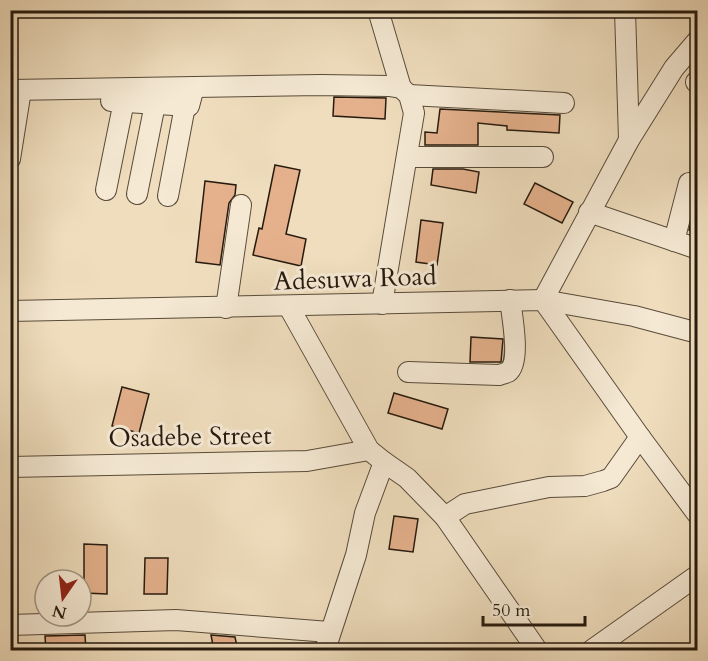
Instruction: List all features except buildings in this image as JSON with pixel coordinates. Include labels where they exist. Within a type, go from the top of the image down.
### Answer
[{"type":"street","points":[[378,10],[414,113],[382,304]]},
{"type":"street","points":[[626,10],[629,140]]},
{"type":"street","points":[[698,40],[674,68],[629,140],[543,300],[698,515]]},
{"type":"street","points":[[10,159],[16,90],[388,86],[405,92],[564,104]]},
{"type":"street","points":[[106,190],[117,101],[185,106],[191,103],[194,87]]},
{"type":"street","points":[[137,194],[155,104]]},
{"type":"street","points":[[168,195],[185,106]]},
{"type":"street","points":[[407,157],[543,157]]},
{"type":"street","points":[[674,241],[689,183]]},
{"type":"street","points":[[226,308],[241,206]]},
{"type":"street","points":[[589,212],[698,249]]},
{"type":"street","points":[[408,372],[499,375],[509,371],[515,355],[510,300]]},
{"type":"street","name":"Adesuwa Road","points":[[10,311],[543,300],[634,316],[698,333]]},
{"type":"street","points":[[289,307],[377,456],[407,478],[445,517],[537,651]]},
{"type":"street","points":[[445,517],[465,504],[549,487],[585,486],[611,478],[640,437]]},
{"type":"street","points":[[10,625],[176,620],[327,641],[356,555],[377,456]]},
{"type":"street","name":"Osadebe Street","points":[[10,467],[307,461],[377,456]]},
{"type":"street","points":[[592,651],[698,575]]}]
